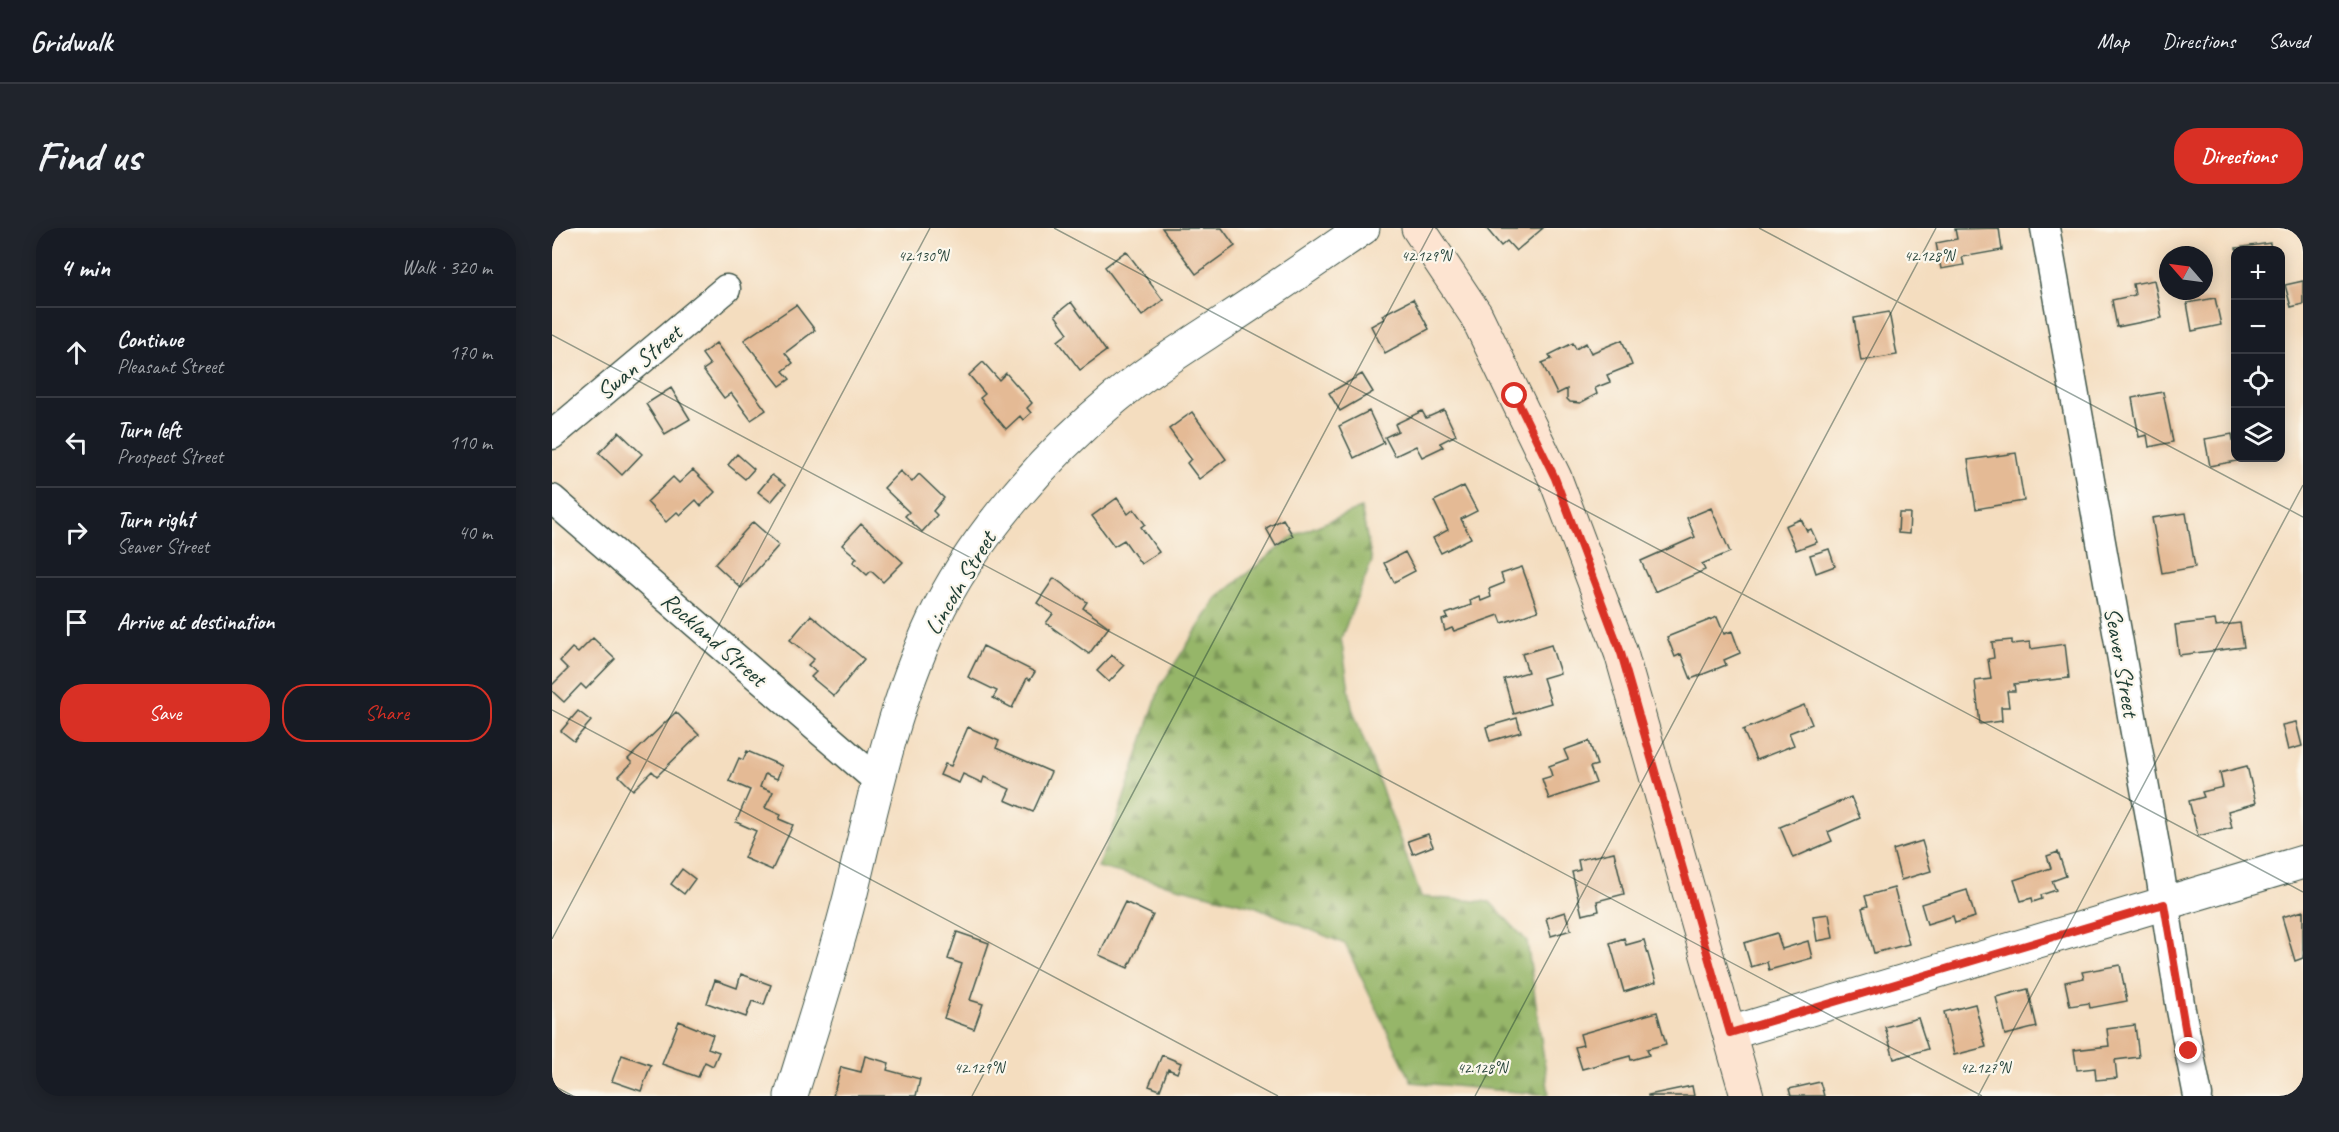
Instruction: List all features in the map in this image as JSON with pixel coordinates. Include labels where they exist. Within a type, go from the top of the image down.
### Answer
[{"type":"main road","points":[[1418,228],[1476,315],[1559,489],[1621,653],[1747,1096]]},
{"type":"street","name":"Lincoln Street","points":[[791,1096],[849,899],[877,780],[913,667],[934,618],[964,565],[1003,513],[1047,464],[1115,399],[1150,371],[1363,228]]},
{"type":"street","name":"Seaver Street","points":[[2044,228],[2181,1010],[2199,1096]]},
{"type":"street","name":"Swan Street","points":[[552,435],[726,290]]},
{"type":"street","name":"Rockland Street","points":[[552,498],[877,780]]},
{"type":"street","points":[[1730,1033],[2303,862]]},
{"type":"green space","points":[[1361,508],[1372,561],[1341,638],[1352,708],[1421,897],[1490,902],[1527,941],[1549,1095],[1412,1082],[1345,944],[1254,906],[1097,867],[1116,822],[1160,687],[1217,598],[1293,536]]},
{"type":"building","points":[[1162,228],[1222,228],[1235,246],[1196,274]]},
{"type":"building","points":[[1486,228],[1543,228],[1516,251],[1507,241],[1501,246]]},
{"type":"building","points":[[1999,228],[2002,250],[1962,257],[1964,265],[1941,269],[1936,243],[1957,239],[1955,229]]},
{"type":"building","points":[[2270,243],[2270,246],[2250,246]]},
{"type":"building","points":[[1126,251],[1163,300],[1142,316],[1105,267]]},
{"type":"building","points":[[2154,280],[2162,318],[2117,327],[2112,300],[2135,295],[2133,284]]},
{"type":"building","points":[[2303,281],[2303,304],[2291,307],[2285,285]]},
{"type":"building","points":[[2215,298],[2221,325],[2192,331],[2187,303]]},
{"type":"building","points":[[1413,299],[1429,329],[1385,353],[1371,326],[1384,319],[1382,315]]},
{"type":"building","points":[[1071,302],[1106,351],[1080,370],[1058,341],[1068,333],[1055,315]]},
{"type":"building","points":[[796,305],[815,330],[785,353],[793,363],[783,371],[790,379],[780,386],[744,340]]},
{"type":"building","points":[[1889,312],[1897,355],[1861,361],[1854,318]]},
{"type":"building","points":[[1622,340],[1632,365],[1607,375],[1610,382],[1595,388],[1597,394],[1580,403],[1570,402],[1567,399],[1567,389],[1557,394],[1542,363],[1552,359],[1549,355],[1573,343],[1576,349],[1586,343],[1591,353]]},
{"type":"building","points":[[716,343],[766,410],[751,420],[731,393],[724,398],[703,370],[710,365],[702,354]]},
{"type":"building","points":[[983,362],[999,380],[1006,373],[1032,403],[1027,408],[1031,413],[1023,420],[1020,416],[1006,429],[980,398],[985,394],[969,375]]},
{"type":"building","points":[[1362,374],[1373,392],[1340,411],[1329,393]]},
{"type":"building","points":[[671,388],[690,419],[665,434],[646,404]]},
{"type":"building","points":[[2163,392],[2173,442],[2149,447],[2147,435],[2139,437],[2132,398]]},
{"type":"building","points":[[1444,410],[1456,435],[1440,443],[1443,447],[1422,457],[1416,446],[1395,456],[1385,437],[1398,431],[1395,424],[1422,411],[1426,418]]},
{"type":"building","points":[[1369,411],[1384,443],[1354,458],[1339,426]]},
{"type":"building","points":[[1192,412],[1226,459],[1199,479],[1187,463],[1191,459],[1169,429]]},
{"type":"building","points":[[619,432],[642,454],[622,475],[599,453]]},
{"type":"building","points":[[2231,434],[2232,462],[2210,466],[2205,439]]},
{"type":"building","points":[[2016,453],[2024,501],[1976,509],[1968,460]]},
{"type":"building","points":[[737,454],[754,469],[745,479],[728,465]]},
{"type":"building","points":[[693,470],[715,492],[701,506],[696,500],[680,515],[677,512],[666,522],[647,502],[673,477],[679,483]]},
{"type":"building","points":[[900,471],[912,482],[919,474],[944,498],[933,511],[937,515],[922,532],[905,516],[909,512],[884,488]]},
{"type":"building","points":[[772,475],[785,485],[771,502],[758,492]]},
{"type":"building","points":[[1464,486],[1477,511],[1461,519],[1471,538],[1441,553],[1433,538],[1448,530],[1434,501]]},
{"type":"building","points":[[1117,498],[1128,514],[1134,509],[1145,524],[1141,527],[1159,552],[1141,564],[1124,540],[1114,546],[1092,516]]},
{"type":"building","points":[[1711,508],[1730,552],[1702,564],[1705,570],[1655,592],[1641,561],[1695,537],[1687,518]]},
{"type":"building","points":[[1899,513],[1910,513],[1909,534],[1898,533]]},
{"type":"building","points":[[2186,513],[2195,567],[2162,573],[2152,518]]},
{"type":"building","points":[[1283,519],[1293,536],[1276,546],[1266,528]]},
{"type":"building","points":[[1801,519],[1807,531],[1811,529],[1817,542],[1796,550],[1785,526]]},
{"type":"building","points":[[753,522],[779,545],[741,588],[715,564]]},
{"type":"building","points":[[861,524],[903,562],[883,582],[871,571],[867,575],[853,562],[857,558],[842,545]]},
{"type":"building","points":[[1829,549],[1835,566],[1816,573],[1810,555]]},
{"type":"building","points":[[1405,552],[1415,571],[1394,582],[1384,563]]},
{"type":"building","points":[[1522,567],[1538,611],[1502,623],[1499,615],[1454,631],[1452,628],[1445,631],[1442,620],[1448,618],[1446,614],[1471,605],[1470,600],[1479,596],[1481,601],[1491,597],[1489,589],[1504,583],[1501,574]]},
{"type":"building","points":[[1054,578],[1087,602],[1083,608],[1109,627],[1089,654],[1046,623],[1053,614],[1037,603]]},
{"type":"building","points":[[811,615],[864,659],[834,696],[811,677],[816,672],[808,665],[814,659],[790,640]]},
{"type":"building","points":[[1717,617],[1724,634],[1732,631],[1740,653],[1724,660],[1726,665],[1691,679],[1681,654],[1675,657],[1667,637]]},
{"type":"building","points":[[2215,620],[2216,626],[2240,623],[2244,647],[2179,655],[2175,625]]},
{"type":"building","points":[[593,638],[615,659],[586,689],[581,684],[564,702],[552,691],[552,685],[568,669],[560,661],[572,648],[578,653]]},
{"type":"building","points":[[2012,640],[2012,644],[2030,642],[2031,649],[2065,644],[2069,678],[2014,684],[2015,691],[2007,691],[2009,707],[2001,707],[2002,721],[1980,724],[1975,681],[1991,679],[1988,659],[1994,658],[1992,642]]},
{"type":"building","points":[[1551,645],[1560,673],[1543,678],[1551,703],[1514,714],[1504,679],[1528,672],[1522,654]]},
{"type":"building","points":[[983,646],[1035,672],[1030,680],[1027,678],[1012,708],[993,698],[997,691],[968,677]]},
{"type":"building","points":[[1112,655],[1124,666],[1109,682],[1097,671]]},
{"type":"building","points":[[1804,705],[1812,724],[1789,733],[1794,745],[1756,760],[1743,730]]},
{"type":"building","points":[[578,711],[591,721],[574,741],[561,731]]},
{"type":"building","points":[[676,712],[699,735],[657,776],[652,771],[633,790],[619,776],[632,763],[628,759]]},
{"type":"building","points":[[1517,718],[1521,732],[1490,741],[1486,727]]},
{"type":"building","points":[[2296,722],[2302,746],[2288,750],[2282,725]]},
{"type":"building","points":[[968,727],[999,741],[996,748],[1051,772],[1033,812],[1005,800],[1010,789],[984,777],[982,783],[963,774],[959,783],[940,775],[945,764],[951,766]]},
{"type":"building","points":[[1589,741],[1597,765],[1590,767],[1596,783],[1549,799],[1542,779],[1552,776],[1549,766],[1568,759],[1564,750]]},
{"type":"building","points":[[747,751],[782,766],[777,779],[765,774],[760,787],[773,792],[765,808],[781,815],[779,819],[793,825],[772,870],[744,858],[756,831],[736,822],[750,790],[729,781],[739,758],[743,760]]},
{"type":"building","points":[[2247,766],[2256,803],[2228,811],[2232,828],[2198,836],[2189,801],[2204,797],[2202,792],[2223,787],[2220,773]]},
{"type":"building","points":[[1851,797],[1860,818],[1828,832],[1832,841],[1793,858],[1780,827]]},
{"type":"building","points":[[1428,834],[1433,846],[1413,854],[1408,841]]},
{"type":"building","points":[[1922,841],[1931,871],[1901,880],[1893,850]]},
{"type":"building","points":[[1614,852],[1624,894],[1597,901],[1599,911],[1582,915],[1572,872],[1580,870],[1578,860]]},
{"type":"building","points":[[2058,852],[2066,876],[2052,881],[2056,890],[2041,895],[2042,899],[2033,902],[2032,898],[2021,901],[2014,880],[2051,868],[2047,856]]},
{"type":"building","points":[[682,869],[695,879],[684,894],[671,884]]},
{"type":"building","points":[[1894,888],[1909,944],[1874,953],[1862,908],[1868,906],[1865,896]]},
{"type":"building","points":[[1967,890],[1975,917],[1955,923],[1953,916],[1927,924],[1921,904]]},
{"type":"building","points":[[1125,902],[1153,915],[1128,968],[1099,955]]},
{"type":"building","points":[[2303,911],[2303,958],[2295,961],[2282,917]]},
{"type":"building","points":[[1565,912],[1571,930],[1551,936],[1546,918]]},
{"type":"building","points":[[1829,914],[1833,938],[1817,941],[1813,916]]},
{"type":"building","points":[[957,932],[989,943],[970,1000],[983,1004],[974,1029],[944,1018],[962,964],[948,959]]},
{"type":"building","points":[[1777,933],[1782,949],[1808,941],[1812,958],[1769,970],[1767,962],[1751,967],[1744,943]]},
{"type":"building","points":[[1624,938],[1626,945],[1644,940],[1656,982],[1624,992],[1610,943]]},
{"type":"building","points":[[2120,965],[2127,1001],[2090,1008],[2089,1003],[2070,1006],[2065,982],[2084,978],[2082,972]]},
{"type":"building","points":[[741,974],[771,985],[764,1005],[752,1001],[746,1017],[707,1003],[715,980],[737,988]]},
{"type":"building","points":[[2028,989],[2037,1027],[2005,1035],[1996,997]]},
{"type":"building","points":[[1975,1004],[1986,1047],[1954,1055],[1944,1012]]},
{"type":"building","points":[[1657,1012],[1666,1044],[1647,1049],[1649,1055],[1631,1060],[1630,1056],[1582,1069],[1575,1047],[1583,1045],[1580,1034]]},
{"type":"building","points":[[1918,1018],[1928,1049],[1894,1059],[1885,1027]]},
{"type":"building","points":[[679,1021],[713,1035],[708,1048],[719,1052],[713,1066],[705,1062],[698,1077],[662,1064]]},
{"type":"building","points":[[2135,1025],[2139,1057],[2115,1060],[2117,1078],[2096,1080],[2095,1068],[2077,1070],[2074,1050],[2109,1046],[2107,1029]]},
{"type":"building","points":[[622,1055],[651,1065],[641,1091],[612,1081]]},
{"type":"building","points":[[1162,1055],[1181,1063],[1177,1073],[1168,1069],[1160,1090],[1149,1086]]},
{"type":"building","points":[[865,1056],[889,1063],[887,1070],[920,1079],[916,1096],[833,1096],[841,1067],[861,1072]]},
{"type":"building","points":[[1820,1082],[1824,1096],[1791,1096],[1789,1089]]},
{"type":"building","points":[[1692,1086],[1694,1096],[1648,1096],[1648,1095]]},
{"type":"route","points":[[1515,396],[1555,478],[1621,653],[1730,1033],[2164,904],[2189,1051]]}]
